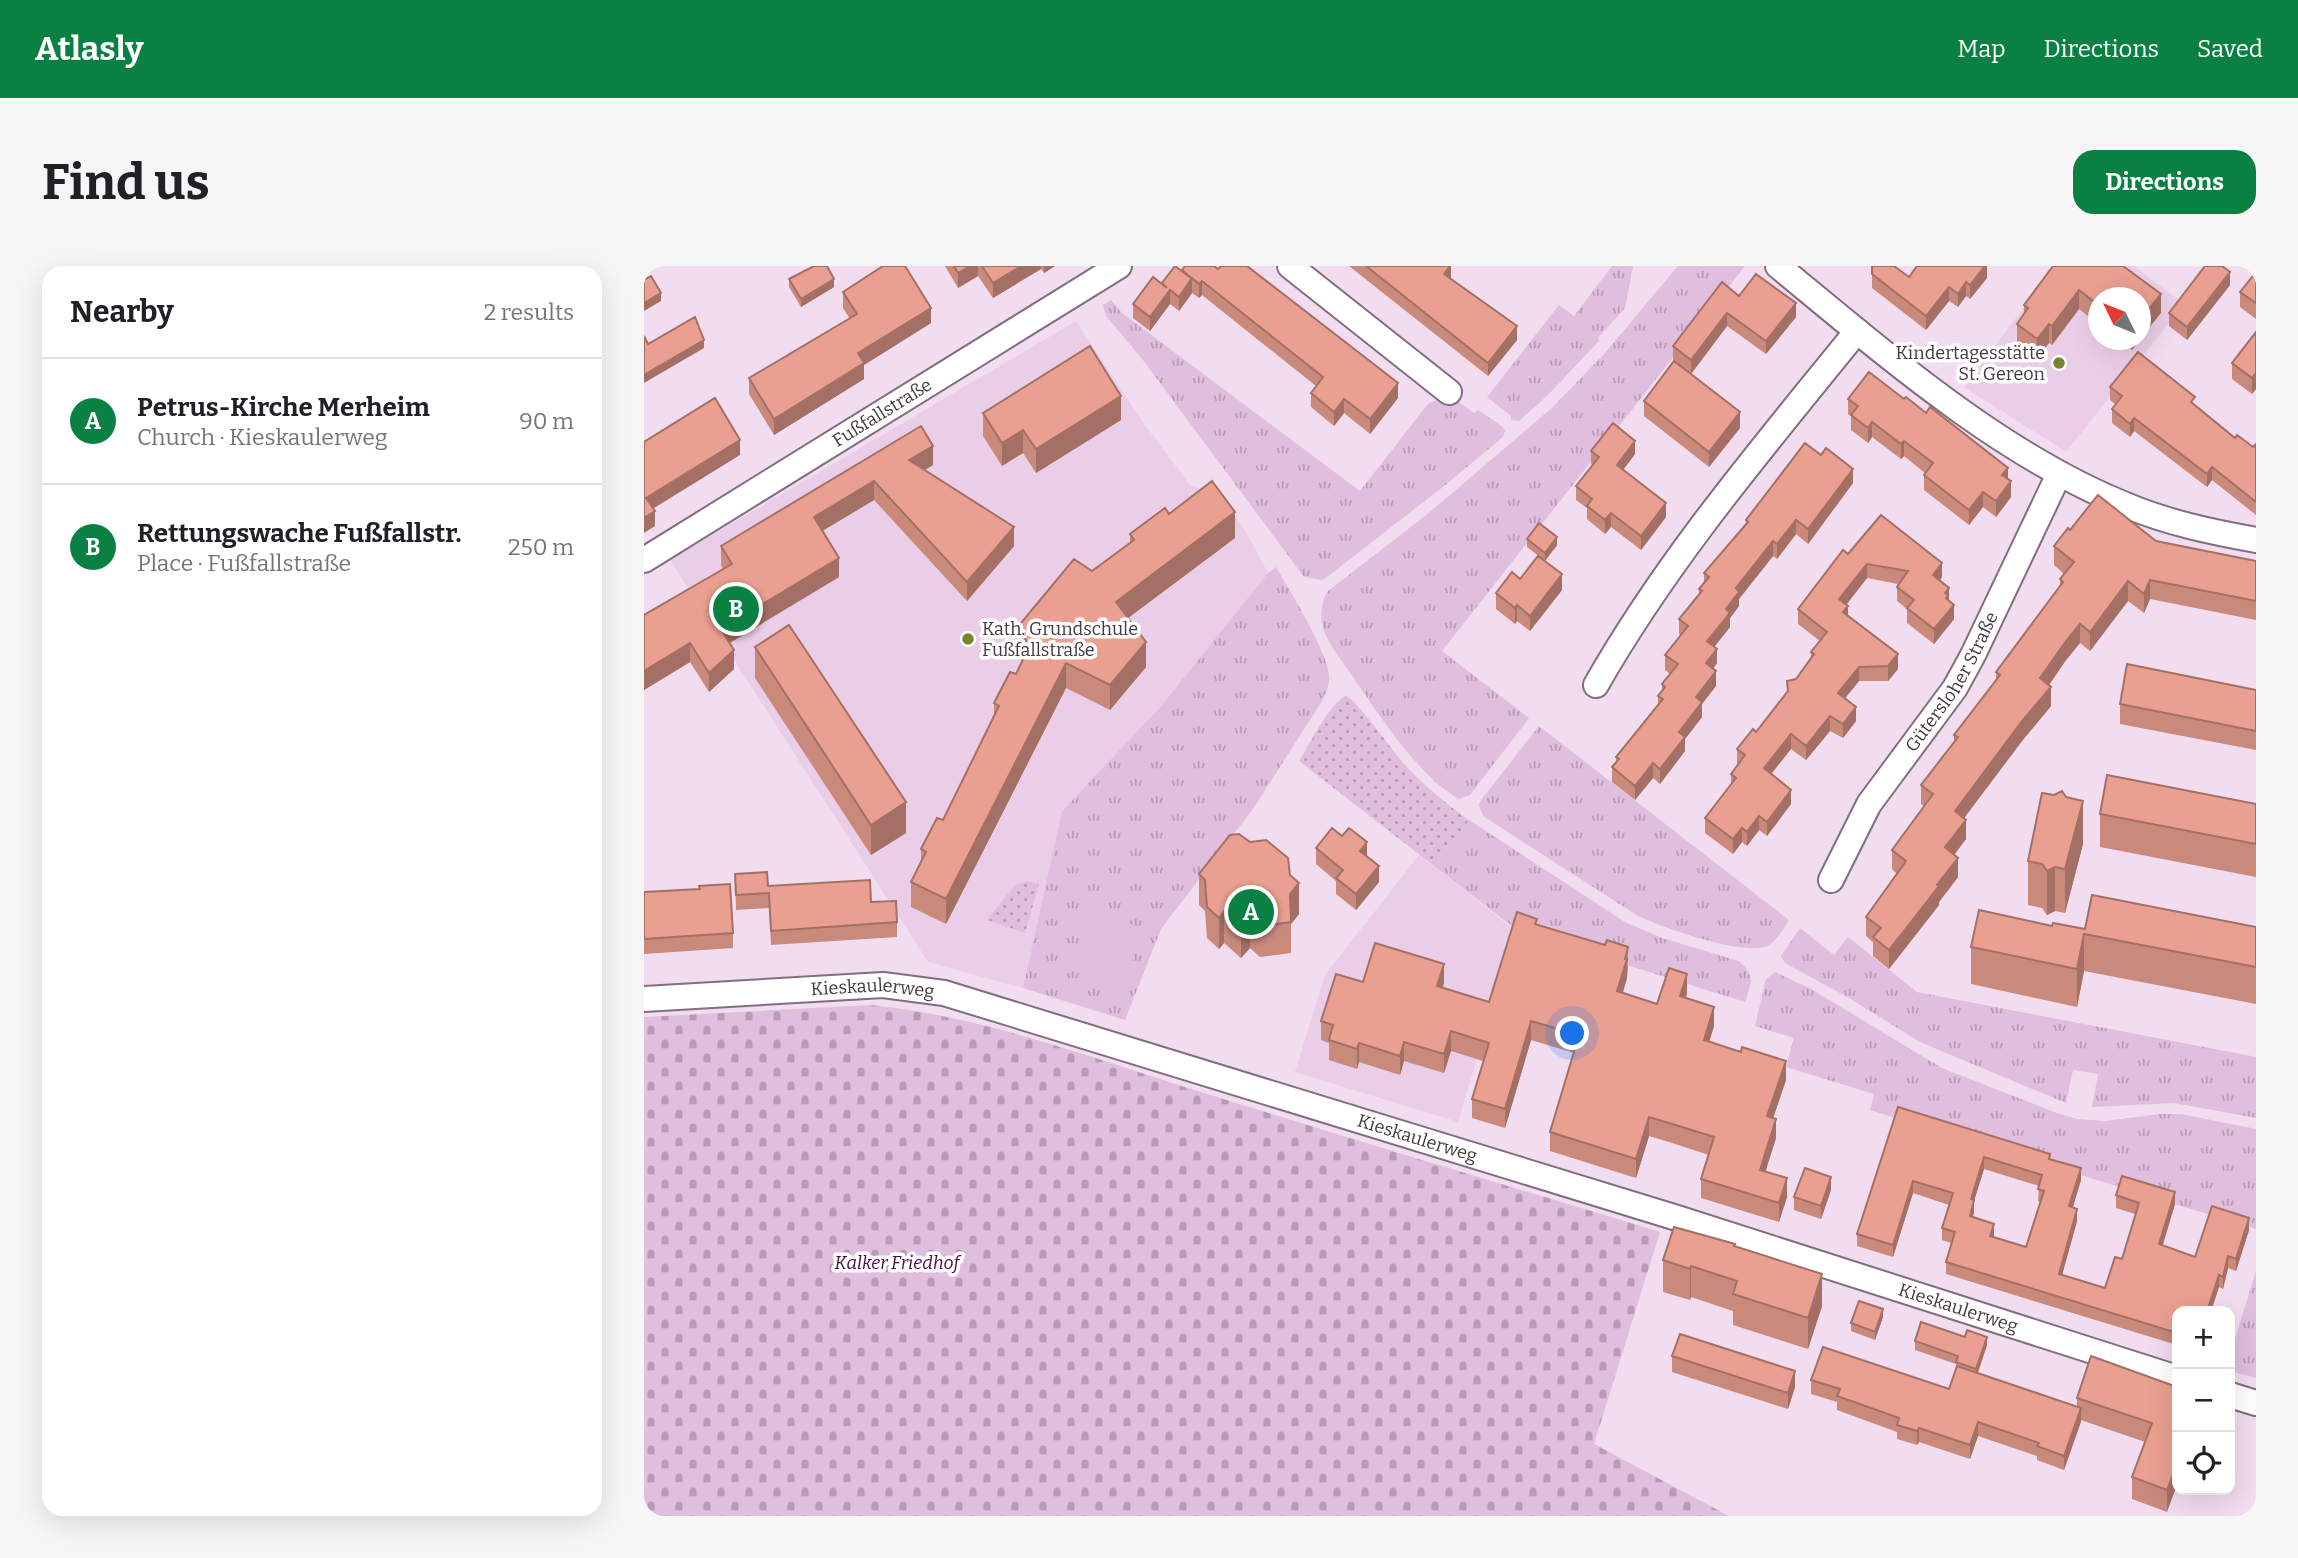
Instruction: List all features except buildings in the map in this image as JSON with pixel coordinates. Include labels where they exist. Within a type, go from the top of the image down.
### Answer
[{"type":"street","name":"Fußfallstraße","points":[[644,560],[1119,266]]},
{"type":"street","points":[[1290,266],[1449,391]]},
{"type":"street","points":[[1778,266],[1944,398],[2059,474],[2127,506],[2163,519],[2256,540]]},
{"type":"street","points":[[1596,685],[1622,639],[1694,535],[1857,331]]},
{"type":"street","name":"Gütersloher Straße","points":[[1831,880],[1869,804],[1955,688],[2059,474]]},
{"type":"street","name":"Kieskaulerweg","points":[[644,999],[883,985],[944,993],[1664,1214],[2172,1376]]},
{"type":"street","points":[[2235,1397],[2256,1403]]},
{"type":"shaded area","name":"Kindertagesstätte St. Gereon","points":[[2055,266],[2134,266],[2184,304],[2151,345],[2151,287],[2088,287],[2088,350],[2147,350],[2066,452],[1964,387]]},
{"type":"shaded area","name":"Kath. Grundschule Fußfallstraße","points":[[1076,321],[1145,425],[1190,485],[1223,499],[1246,532],[1268,573],[1162,705],[1062,811],[1023,988],[928,962],[670,560]]},
{"type":"shaded area","points":[[1419,855],[1516,931],[1458,1122],[1295,1072],[1325,975]]},
{"type":"green space","points":[[1612,266],[1633,266],[1625,308],[1598,338],[1599,341],[1548,395],[1519,421],[1511,420],[1511,416],[1487,397],[1559,305],[1574,316]]},
{"type":"green space","points":[[1678,266],[1745,266],[1442,651],[1529,718],[1470,795],[1459,799],[1429,776],[1414,760],[1334,650],[1322,623],[1321,611],[1325,596],[1430,512],[1553,407],[1605,353]]},
{"type":"green space","points":[[1111,300],[1122,313],[1360,491],[1428,404],[1435,401],[1452,400],[1474,413],[1478,410],[1503,427],[1503,437],[1327,577],[1322,580],[1304,577],[1143,360],[1106,316],[1103,305]]},
{"type":"green space","points":[[1276,567],[1307,621],[1327,665],[1329,682],[1322,701],[1253,809],[1161,929],[1125,1020],[1023,988],[1062,811],[1162,705],[1268,573]]},
{"type":"green space","points":[[1346,696],[1358,706],[1413,773],[1469,820],[1434,866],[1299,761],[1327,715]]},
{"type":"green space","points":[[1539,726],[1789,920],[1775,940],[1758,948],[1742,948],[1704,940],[1638,916],[1483,816],[1479,805],[1481,800]]},
{"type":"green space","points":[[1469,820],[1625,922],[1662,938],[1739,961],[1748,971],[1751,980],[1745,1002],[1582,951],[1585,938],[1522,918],[1517,930],[1434,866]]},
{"type":"green space","points":[[1028,881],[1039,884],[1025,933],[987,920],[1015,885]]},
{"type":"green space","points":[[1091,909],[1144,929],[1123,984],[1070,963]]},
{"type":"green space","points":[[1800,928],[1834,955],[1848,937],[1917,992],[2256,1057],[2256,1118],[2174,1103],[2092,1107],[2098,1074],[2073,1070],[2066,1103],[1920,1042],[1849,998],[1785,963],[1781,956]]},
{"type":"green space","points":[[1775,972],[1811,989],[1942,1068],[2057,1113],[2077,1119],[2105,1121],[2181,1114],[2256,1129],[2256,1229],[1870,1110],[1874,1094],[1786,1067],[1794,1038],[1755,1026],[1766,979]]},
{"type":"green space","name":"Kalker Friedhof","points":[[872,1005],[957,1019],[1040,1041],[1660,1232],[1594,1444],[1729,1516],[644,1516],[644,1017]]},
{"type":"green space","points":[[2256,1271],[2256,1378],[2235,1372],[2235,1339]]},
{"type":"place","name":"Kindertagesstätte St. Gereon","points":[[2059,363]]},
{"type":"place","name":"Rettungswache Fußfallstr.","points":[[736,609]]},
{"type":"place","name":"Kath. Grundschule Fußfallstraße","points":[[968,639]]},
{"type":"place","name":"Petrus-Kirche Merheim","points":[[1251,912]]}]
